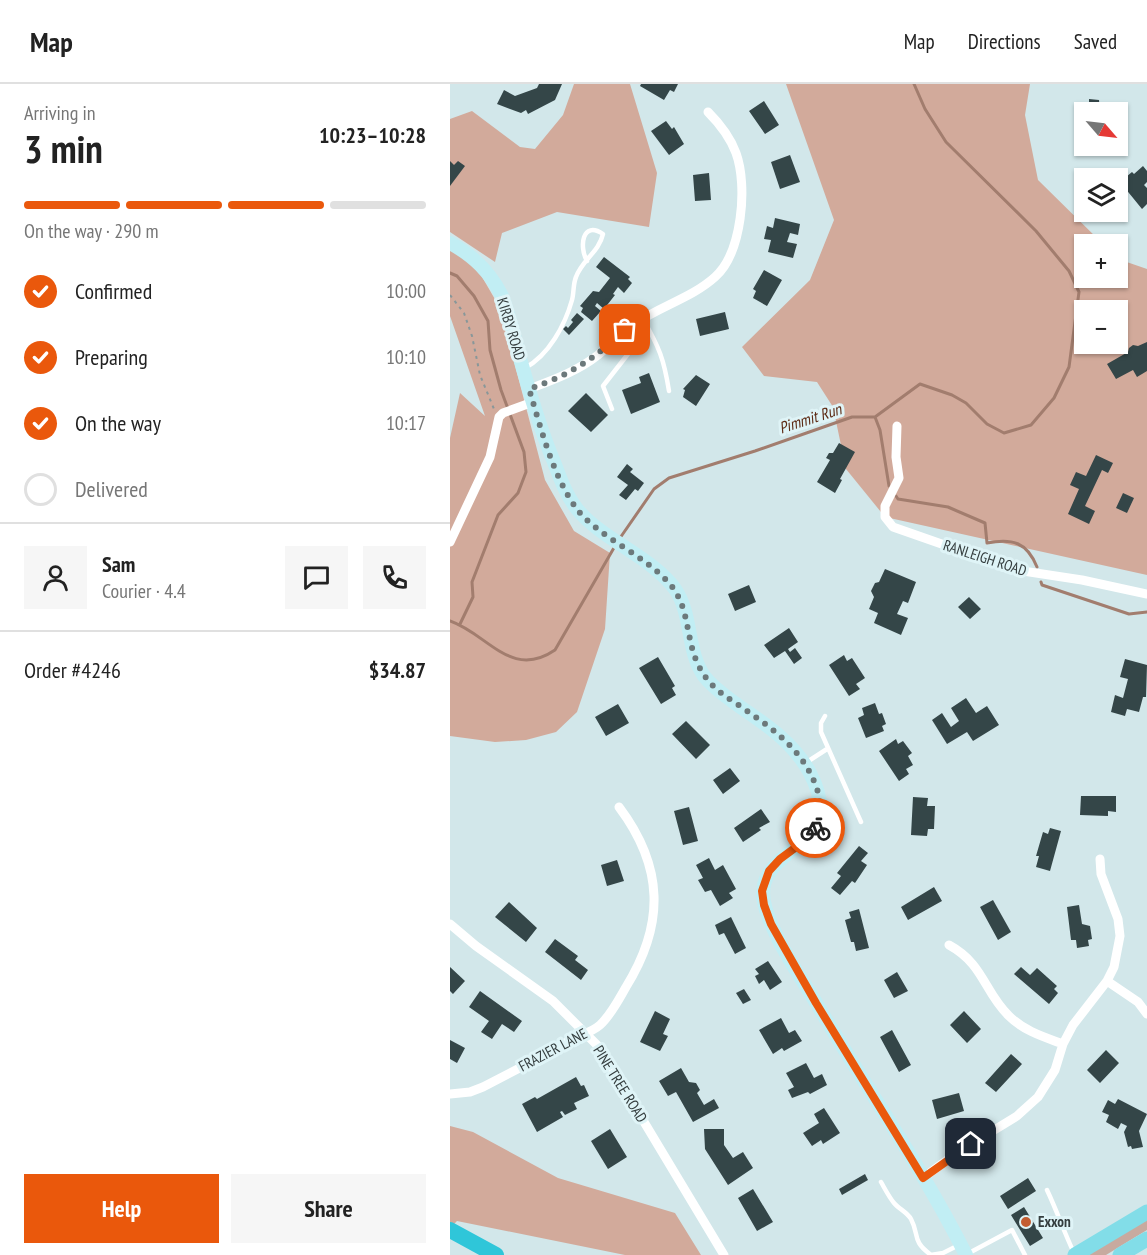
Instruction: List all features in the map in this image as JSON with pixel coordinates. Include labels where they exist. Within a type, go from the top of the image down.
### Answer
[{"type":"highway","points":[[450,1230],[496,1255]]},
{"type":"main road","name":"KIRBY ROAD","points":[[450,243],[481,265],[498,287],[505,303],[529,399],[569,497],[581,514],[658,572],[676,591],[686,612],[694,655],[709,682],[726,697],[781,736],[805,764],[818,793],[819,819],[807,839],[780,859],[769,871],[762,891],[764,905],[771,924],[816,1003],[965,1251]]},
{"type":"main road","points":[[1075,1255],[1147,1212]]},
{"type":"main road","points":[[1120,1255],[1147,1239]]},
{"type":"street","points":[[450,542],[490,457],[500,417],[598,355],[643,318],[706,284],[724,267],[735,245],[742,186],[740,169],[729,139],[720,124],[708,112]]},
{"type":"street","name":"RANLEIGH ROAD","points":[[897,426],[899,478],[885,506],[885,517],[893,527],[1016,570],[1082,580],[1147,594]]},
{"type":"street","name":"FRAZIER LANE","points":[[450,1094],[470,1092],[483,1087],[560,1047],[565,1041],[600,1026],[632,978],[644,955],[653,918],[653,880],[649,862],[633,825],[620,807]]},
{"type":"street","points":[[923,1178],[955,1154],[1027,1108],[1048,1084],[1063,1044],[1084,1008],[1107,981],[1114,967],[1120,936],[1118,919],[1101,874],[1100,859]]},
{"type":"street","name":"PINE TREE ROAD","points":[[450,924],[476,946],[553,1001],[599,1047],[724,1255]]},
{"type":"street","points":[[949,945],[970,959],[1009,1016],[1036,1034],[1063,1044]]},
{"type":"street","points":[[1107,981],[1138,1002],[1147,1014]]},
{"type":"lane","points":[[523,369],[535,363],[546,351],[563,324],[572,300],[576,277],[602,241],[603,234],[598,230],[592,229],[587,232],[582,242],[582,252],[587,261]]},
{"type":"lane","points":[[643,318],[664,360],[669,391]]},
{"type":"lane","points":[[612,408],[603,386],[635,345],[626,330]]},
{"type":"lane","points":[[825,716],[821,723],[821,732],[861,822]]},
{"type":"lane","points":[[805,764],[827,749]]},
{"type":"lane","points":[[881,1182],[894,1203],[912,1220],[915,1236],[922,1248],[931,1255],[965,1251],[1012,1230],[1024,1255]]},
{"type":"lane","points":[[1047,1190],[1062,1220],[1062,1229],[1075,1255]]},
{"type":"path","points":[[450,295],[464,313],[472,336],[480,375],[500,417]]},
{"type":"shaded area","points":[[574,84],[630,84],[657,173],[649,227],[557,212],[502,233],[495,262],[450,232],[450,119],[472,111],[520,147],[535,149],[563,115]]},
{"type":"shaded area","points":[[786,84],[1030,84],[1025,115],[1038,180],[1074,215],[1074,222],[1081,222],[1093,234],[1074,234],[1074,288],[1128,288],[1128,262],[1147,269],[1147,575],[885,517],[846,469],[833,407],[817,382],[764,376],[742,347],[810,280],[834,220]]},
{"type":"shaded area","points":[[450,248],[474,263],[500,308],[545,480],[574,531],[610,553],[605,629],[577,712],[556,732],[526,740],[495,742],[450,736],[450,438],[460,393],[485,416],[450,316]]},
{"type":"shaded area","points":[[450,1126],[473,1132],[558,1178],[675,1213],[701,1255],[625,1255],[457,1221],[450,1228]]},
{"type":"shaded area","points":[[1147,1216],[1147,1230],[1106,1255],[1083,1255]]},
{"type":"building","points":[[539,84],[562,84],[555,100],[528,114],[526,110],[521,113],[497,104],[504,90],[515,96],[537,88]]},
{"type":"building","points":[[641,84],[678,84],[674,92],[670,90],[664,100],[640,86]]},
{"type":"building","points":[[1089,99],[1099,100],[1099,102],[1089,102]]},
{"type":"building","points":[[764,101],[779,125],[765,134],[749,111]]},
{"type":"building","points":[[666,121],[672,129],[674,127],[684,144],[669,155],[651,131]]},
{"type":"building","points":[[790,155],[800,182],[780,189],[771,162]]},
{"type":"building","points":[[450,161],[454,165],[458,161],[465,166],[450,186]]},
{"type":"building","points":[[1143,166],[1147,171],[1147,182],[1144,185],[1147,188],[1147,204],[1142,209],[1128,192],[1128,175],[1132,172],[1134,174]]},
{"type":"building","points":[[709,173],[711,200],[695,201],[693,175]]},
{"type":"building","points":[[775,218],[800,224],[798,235],[790,233],[787,242],[797,244],[793,258],[768,252],[771,240],[764,239],[767,226],[773,228]]},
{"type":"building","points":[[604,257],[630,277],[628,279],[632,283],[624,293],[618,287],[604,309],[597,303],[595,306],[601,311],[592,321],[581,312],[583,308],[580,306],[593,291],[599,292],[610,278],[596,267]]},
{"type":"building","points":[[764,270],[782,280],[767,306],[753,298],[756,291],[753,289]]},
{"type":"building","points":[[725,312],[729,329],[700,336],[696,319]]},
{"type":"building","points":[[577,313],[584,319],[569,335],[563,329],[566,326],[568,328]]},
{"type":"building","points":[[1147,342],[1147,371],[1137,377],[1133,370],[1116,379],[1107,364],[1128,354],[1129,348],[1133,345],[1138,346]]},
{"type":"building","points":[[649,373],[660,402],[631,414],[622,390],[641,383],[639,377]]},
{"type":"building","points":[[696,375],[710,384],[696,406],[683,397],[685,390],[683,389]]},
{"type":"building","points":[[586,393],[608,415],[591,432],[568,411]]},
{"type":"building","points":[[839,443],[855,452],[835,493],[817,482],[830,460],[826,458],[829,453],[833,453]]},
{"type":"building","points":[[1096,455],[1113,463],[1108,473],[1102,470],[1085,506],[1095,511],[1089,524],[1068,514],[1079,489],[1070,485],[1076,472],[1086,476]]},
{"type":"building","points":[[627,464],[633,469],[630,472],[644,483],[638,491],[635,489],[626,500],[619,495],[628,485],[617,477]]},
{"type":"building","points":[[1123,493],[1134,498],[1127,513],[1116,508]]},
{"type":"building","points":[[885,569],[916,582],[908,603],[903,601],[897,614],[908,618],[901,635],[874,623],[878,613],[869,609],[874,597],[871,591],[875,583],[879,582]]},
{"type":"building","points":[[749,585],[756,602],[735,611],[728,594]]},
{"type":"building","points":[[969,597],[981,609],[970,619],[958,607]]},
{"type":"building","points":[[789,628],[798,642],[788,649],[790,652],[795,648],[802,658],[794,664],[785,651],[774,658],[764,645]]},
{"type":"building","points":[[844,655],[847,661],[852,658],[865,678],[856,684],[860,689],[849,696],[829,665]]},
{"type":"building","points":[[658,657],[675,686],[672,688],[676,695],[661,704],[639,668]]},
{"type":"building","points":[[1125,659],[1147,665],[1146,697],[1143,697],[1139,712],[1127,709],[1125,716],[1111,712],[1115,695],[1123,698],[1128,679],[1120,677]]},
{"type":"building","points":[[966,698],[976,713],[987,706],[999,725],[973,741],[967,732],[947,744],[932,720],[942,713],[951,727],[959,721],[951,708]]},
{"type":"building","points":[[875,703],[886,724],[882,726],[884,731],[866,738],[858,718],[864,715],[862,708]]},
{"type":"building","points":[[618,704],[629,723],[606,736],[595,717]]},
{"type":"building","points":[[686,721],[710,745],[696,759],[672,734]]},
{"type":"building","points":[[896,739],[898,744],[903,741],[912,753],[908,756],[913,765],[906,769],[909,774],[899,781],[879,751]]},
{"type":"building","points":[[730,768],[740,781],[723,794],[713,780]]},
{"type":"building","points":[[1081,796],[1116,796],[1116,812],[1108,811],[1108,816],[1080,815]]},
{"type":"building","points":[[913,797],[928,798],[927,806],[935,806],[934,829],[928,829],[927,836],[911,835]]},
{"type":"building","points":[[689,807],[698,841],[683,845],[674,811]]},
{"type":"building","points":[[761,809],[770,822],[743,842],[734,828]]},
{"type":"building","points":[[1050,828],[1061,831],[1050,871],[1036,867],[1039,856],[1036,856],[1043,832],[1048,834]]},
{"type":"building","points":[[859,846],[868,853],[861,861],[867,865],[855,883],[852,881],[840,895],[831,888],[841,876],[837,873]]},
{"type":"building","points":[[709,858],[715,870],[723,865],[736,889],[729,893],[733,898],[720,906],[711,890],[705,892],[698,880],[703,878],[696,865]]},
{"type":"building","points":[[617,860],[624,881],[607,886],[601,865]]},
{"type":"building","points":[[934,887],[942,901],[908,920],[901,907]]},
{"type":"building","points":[[993,900],[1011,932],[998,940],[980,907]]},
{"type":"building","points":[[509,902],[537,928],[526,942],[495,917]]},
{"type":"building","points":[[1079,905],[1082,924],[1090,926],[1092,939],[1088,940],[1089,946],[1077,948],[1076,940],[1071,940],[1067,907]]},
{"type":"building","points":[[859,909],[869,948],[856,951],[845,920],[851,918],[849,912]]},
{"type":"building","points":[[731,917],[746,948],[735,954],[724,933],[719,935],[715,925]]},
{"type":"building","points":[[555,939],[578,956],[575,960],[588,970],[581,980],[545,952]]},
{"type":"building","points":[[768,961],[782,982],[770,990],[764,980],[759,984],[755,976],[759,974],[755,969]]},
{"type":"building","points":[[450,967],[465,981],[453,994],[450,991]]},
{"type":"building","points":[[1021,967],[1030,975],[1037,968],[1057,986],[1054,989],[1058,993],[1049,1004],[1014,974]]},
{"type":"building","points":[[897,972],[908,991],[894,998],[884,980]]},
{"type":"building","points":[[744,989],[751,1000],[743,1004],[736,993]]},
{"type":"building","points":[[480,991],[522,1021],[514,1032],[502,1024],[492,1039],[481,1032],[489,1021],[469,1007]]},
{"type":"building","points":[[655,1011],[670,1019],[663,1034],[668,1036],[660,1051],[640,1042]]},
{"type":"building","points":[[964,1011],[981,1029],[967,1043],[950,1025]]},
{"type":"building","points":[[781,1018],[789,1033],[795,1030],[802,1041],[773,1054],[759,1030]]},
{"type":"building","points":[[892,1030],[911,1065],[899,1072],[880,1037]]},
{"type":"building","points":[[450,1040],[465,1048],[457,1063],[450,1059]]},
{"type":"building","points":[[1106,1050],[1119,1063],[1100,1083],[1087,1070]]},
{"type":"building","points":[[1011,1054],[1022,1064],[996,1092],[985,1083]]},
{"type":"building","points":[[806,1063],[814,1078],[822,1074],[827,1085],[810,1094],[808,1092],[792,1098],[788,1090],[794,1087],[786,1073]]},
{"type":"building","points":[[681,1068],[689,1082],[696,1083],[700,1090],[697,1093],[704,1105],[714,1099],[719,1108],[693,1122],[676,1092],[668,1096],[659,1081]]},
{"type":"building","points":[[576,1077],[581,1086],[584,1085],[589,1096],[574,1103],[577,1109],[565,1115],[562,1111],[560,1112],[563,1117],[537,1132],[522,1104],[535,1097],[537,1099]]},
{"type":"building","points":[[959,1093],[964,1111],[937,1119],[932,1100]]},
{"type":"building","points":[[1118,1099],[1147,1114],[1139,1131],[1143,1147],[1132,1149],[1131,1146],[1128,1147],[1124,1132],[1127,1126],[1121,1123],[1118,1129],[1106,1122],[1109,1115],[1102,1112],[1108,1100],[1115,1104]]},
{"type":"building","points":[[824,1108],[840,1133],[823,1144],[821,1140],[812,1146],[803,1133],[819,1123],[814,1114]]},
{"type":"building","points":[[610,1129],[627,1157],[608,1169],[591,1141]]},
{"type":"building","points":[[704,1129],[724,1129],[724,1145],[733,1158],[743,1152],[753,1168],[728,1185],[705,1149]]},
{"type":"building","points":[[865,1174],[868,1180],[842,1195],[839,1189]]},
{"type":"building","points":[[1028,1178],[1036,1191],[1008,1209],[1000,1196]]},
{"type":"building","points":[[753,1189],[773,1222],[757,1231],[738,1198]]},
{"type":"building","points":[[1024,1207],[1043,1238],[1030,1246],[1011,1215]]},
{"type":"waterway","name":"Pimmit Run","points":[[620,538],[654,489],[669,478],[852,417],[875,417],[920,384],[952,395],[966,403],[987,424],[1004,433],[1031,425],[1054,398],[1069,367],[1079,292],[1069,271],[1036,231],[946,142],[925,109],[914,84]]},
{"type":"waterway","points":[[450,273],[457,276],[474,296],[488,321],[490,350],[501,390],[524,452],[526,472],[518,493],[498,515],[472,582],[473,597],[460,624]]},
{"type":"waterway","points":[[875,417],[880,430],[889,486]]},
{"type":"waterway","points":[[896,496],[898,499],[948,507],[985,523],[987,543],[1004,541],[1018,544],[1028,552],[1037,567]]},
{"type":"waterway","name":"Pimmit Run","points":[[450,621],[464,627],[500,652],[512,657],[525,660],[539,658],[555,650],[615,546]]},
{"type":"waterway","points":[[1041,582],[1042,585],[1129,614],[1147,612]]},
{"type":"way so far","points":[[625,330],[598,355],[580,367],[529,389],[558,474],[569,497],[581,514],[658,572],[676,591],[686,612],[694,655],[709,682],[726,697],[781,736],[798,754],[818,793],[820,812],[815,828]]},
{"type":"place","name":"Exxon","points":[[1026,1222]]},
{"type":"route","points":[[815,828],[807,839],[774,864],[765,877],[762,891],[771,924],[851,1062],[923,1178],[971,1144]]}]
